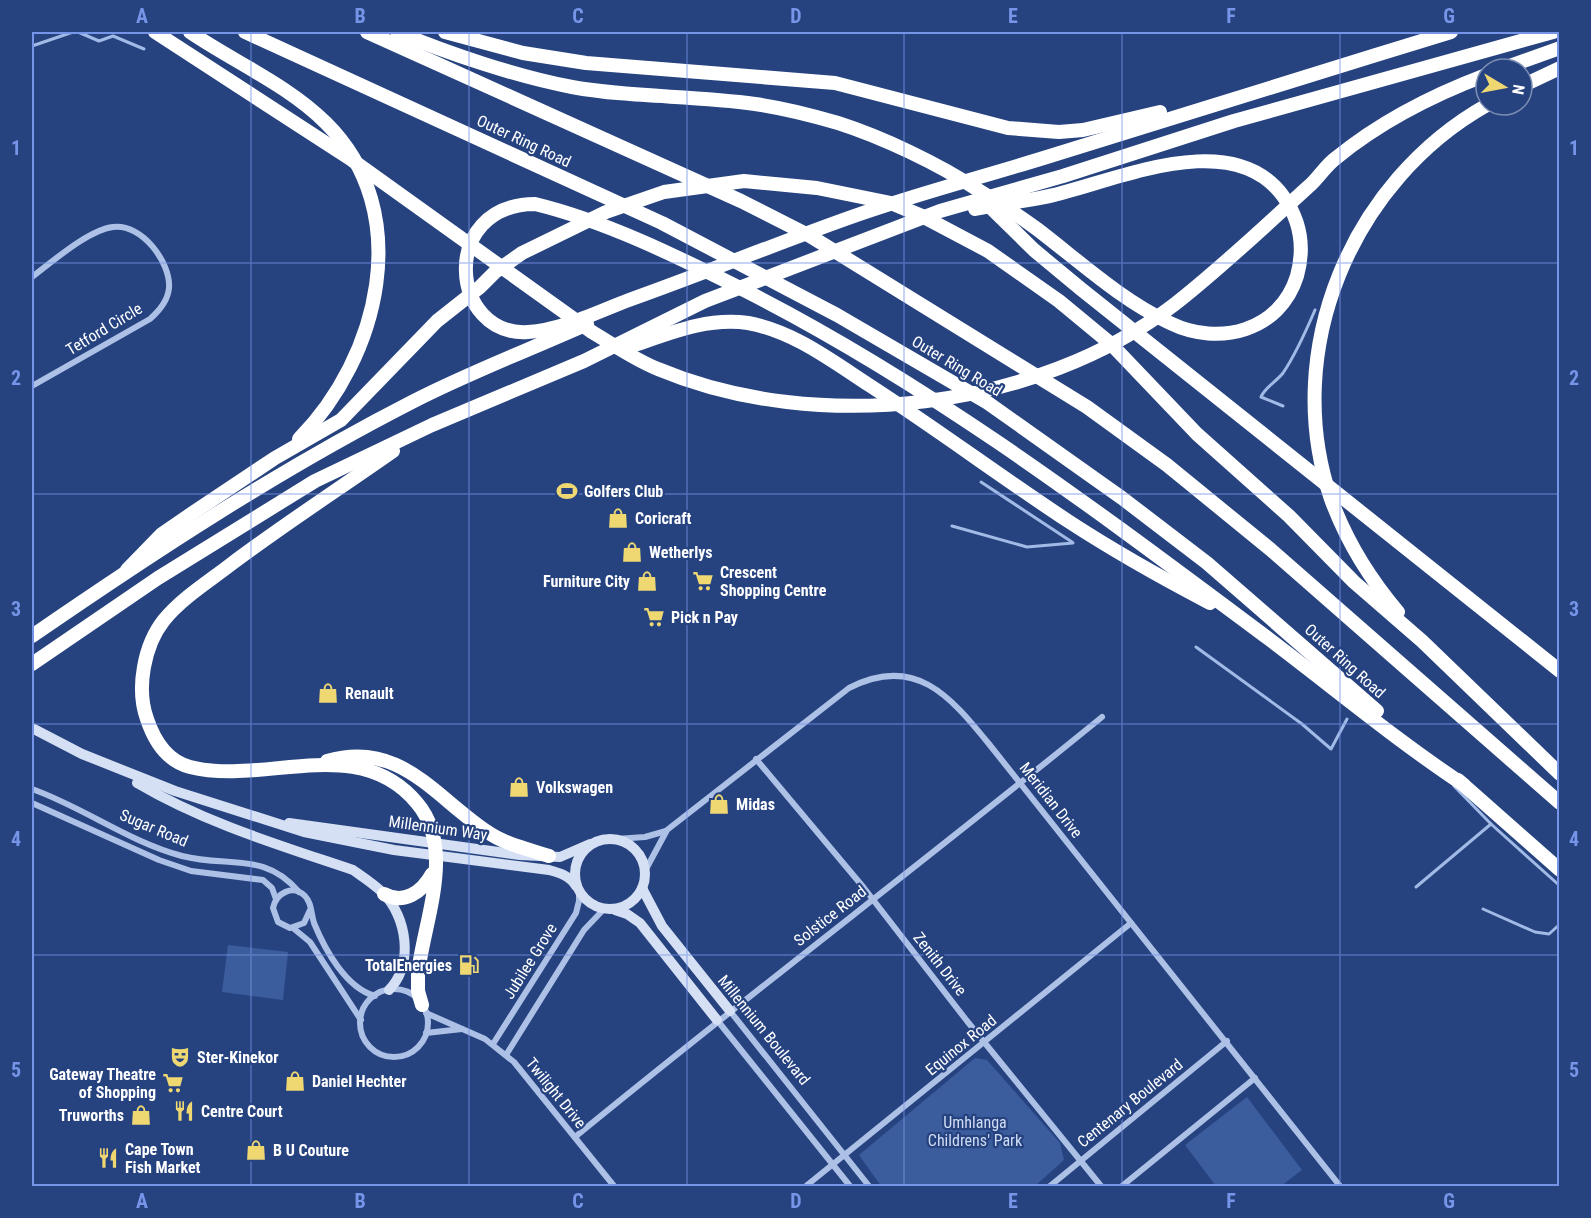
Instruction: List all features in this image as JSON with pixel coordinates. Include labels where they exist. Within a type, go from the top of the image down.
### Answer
[{"type":"highway","points":[[155,32],[352,160],[592,332],[625,352],[658,369],[722,389],[793,403],[852,406],[947,398],[1020,381],[1079,360],[1116,343],[1174,305],[1311,185],[1334,159],[1401,115],[1450,89],[1474,80]]},
{"type":"highway","points":[[190,32],[285,92],[327,124],[357,165],[379,230],[378,278],[369,319],[345,379],[323,413],[290,449]]},
{"type":"highway","name":"Outer Ring Road","points":[[246,32],[662,223],[837,315],[988,403],[1122,498],[1207,563],[1560,870]]},
{"type":"highway","name":"Outer Ring Road","points":[[367,32],[741,201],[810,236],[1087,407],[1167,465],[1270,549],[1438,699],[1560,803]]},
{"type":"highway","points":[[397,32],[476,60],[570,86],[643,96],[753,104],[806,114],[863,132],[912,154],[973,186],[1034,227],[1131,300],[1172,324],[1211,333],[1245,330],[1274,315],[1285,302],[1294,284],[1302,245],[1295,215],[1274,183],[1247,167],[1231,163],[1182,162],[1062,194],[971,209],[940,211]]},
{"type":"highway","points":[[445,32],[523,53],[586,63],[835,83],[1008,128],[1038,131],[1083,130],[1112,125],[1183,105],[1230,100]]},
{"type":"highway","points":[[1451,32],[858,214],[693,277],[563,324],[527,332],[508,331],[493,323],[472,298],[466,264],[468,247],[476,231],[489,218],[517,205],[535,204],[552,208],[657,248],[772,305],[951,410],[1269,639],[1464,785]]},
{"type":"highway","points":[[32,664],[232,530],[315,482],[432,425],[584,361],[705,301],[940,211],[1063,176],[1234,122],[1553,32]]},
{"type":"highway","points":[[1534,57],[1560,48]]},
{"type":"highway","points":[[1534,80],[1560,68]]},
{"type":"highway","points":[[1422,642],[1379,588],[1355,549],[1331,498],[1319,441],[1316,404],[1317,350],[1336,282],[1352,242],[1400,177],[1458,122],[1474,113]]},
{"type":"highway","points":[[127,570],[162,534],[290,449],[341,420],[453,308],[495,272],[522,253],[606,212],[664,192],[744,181],[817,188],[891,203],[922,216],[1017,270],[1112,344],[1197,434],[1289,516],[1354,582],[1422,642],[1560,774]]},
{"type":"highway","points":[[973,186],[1008,226],[1081,289],[1560,671]]},
{"type":"highway","points":[[32,636],[127,570],[225,508],[412,402],[693,277]]},
{"type":"highway","points":[[584,361],[704,323],[750,324],[786,335],[940,431],[1068,521],[1269,639]]},
{"type":"highway","points":[[432,425],[268,537],[184,599],[159,628],[145,662],[144,710],[152,735],[173,759],[187,767],[215,772],[313,765],[360,755],[395,764],[417,776],[487,832],[511,844],[549,856]]},
{"type":"highway","points":[[313,765],[369,769],[402,786],[419,804],[429,822],[435,843],[436,864],[418,973],[418,991],[424,1009]]},
{"type":"highway","points":[[384,894],[399,899],[413,895],[428,881],[436,864]]},
{"type":"street","name":"Tetford Circle","points":[[32,277],[101,230],[122,226],[148,239],[168,280],[169,290],[158,312],[150,319],[32,386]]},
{"type":"street","name":"Meridian Drive","points":[[616,839],[645,837],[667,830],[849,688],[865,679],[896,676],[933,685],[951,700],[1021,783],[1340,1186]]},
{"type":"street","name":"Solstice Road","points":[[575,1137],[717,1020],[873,900],[1102,717]]},
{"type":"street","name":"Millennium Way","points":[[32,728],[108,766],[175,791],[279,823],[334,839],[560,873],[573,880],[578,887]]},
{"type":"street","name":"Zenith Drive","points":[[756,759],[873,900],[984,1043],[1101,1186]]},
{"type":"street","points":[[108,766],[170,802],[217,824],[353,870],[384,894],[396,912],[404,944],[401,973],[389,990]]},
{"type":"street","name":"Sugar Road","points":[[32,789],[182,856],[214,862],[256,864],[276,870],[299,892]]},
{"type":"street","name":"Sugar Road","points":[[32,803],[159,860],[191,871],[263,880],[272,888],[276,899]]},
{"type":"street","name":"Millennium Way","points":[[279,823],[305,824],[549,856],[568,855],[590,844]]},
{"type":"street","name":"Meridian Drive","points":[[645,871],[667,830]]},
{"type":"street","points":[[578,887],[575,866],[581,854],[590,844],[603,839],[616,839],[628,843],[637,851],[645,871],[642,888],[632,902],[609,909]]},
{"type":"street","name":"Millennium Boulevard","points":[[578,887],[586,900],[627,914],[640,923],[850,1186]]},
{"type":"street","name":"Jubilee Grove","points":[[493,1044],[576,914],[579,901],[578,887]]},
{"type":"street","name":"Millennium Boulevard","points":[[642,888],[662,926],[869,1186]]},
{"type":"street","points":[[310,910],[304,923],[293,928],[285,927],[276,919],[273,908],[276,899],[286,891],[299,892],[307,899],[317,930],[350,983],[359,990],[375,996]]},
{"type":"street","name":"Jubilee Grove","points":[[506,1055],[588,925],[609,909]]},
{"type":"street","name":"Equinox Road","points":[[806,1186],[834,1166],[1131,922]]},
{"type":"street","points":[[293,928],[310,942],[361,1021]]},
{"type":"street","points":[[389,990],[408,992],[424,1009],[426,1033],[423,1041],[412,1052],[391,1057],[379,1053],[369,1045],[362,1033],[361,1021],[365,1006],[375,996],[389,990]]},
{"type":"street","name":"Twilight Drive","points":[[424,1009],[493,1044],[506,1055],[539,1090],[614,1186]]},
{"type":"street","points":[[426,1033],[465,1029]]},
{"type":"street","name":"Centenary Boulevard","points":[[1050,1186],[1227,1041]]},
{"type":"street","points":[[1122,1186],[1255,1078]]},
{"type":"green space","points":[[228,945],[288,952],[283,1000],[222,992]]},
{"type":"green space","name":"Umhlanga Childrens' Park","points":[[975,1058],[987,1060],[1060,1143],[1064,1160],[1035,1186],[881,1186],[859,1155]]},
{"type":"green space","points":[[1247,1097],[1302,1170],[1281,1186],[1216,1186],[1185,1145]]},
{"type":"waterway","points":[[32,46],[73,32]]},
{"type":"waterway","points":[[78,32],[99,41],[113,36],[144,49]]},
{"type":"waterway","points":[[1283,406],[1261,397],[1288,366],[1315,310]]},
{"type":"waterway","points":[[981,482],[1072,542]]},
{"type":"waterway","points":[[952,526],[1027,547],[1073,543]]},
{"type":"waterway","points":[[1196,647],[1302,724],[1331,749],[1347,719]]},
{"type":"waterway","points":[[1454,786],[1491,824],[1560,886]]},
{"type":"waterway","points":[[1416,887],[1491,824]]},
{"type":"waterway","points":[[1483,909],[1535,932],[1549,934],[1560,924]]},
{"type":"place","name":"Golfers Club","points":[[567,491]]},
{"type":"place","name":"Coricraft","points":[[618,518]]},
{"type":"place","name":"Wetherlys","points":[[632,552]]},
{"type":"place","name":"Furniture City","points":[[647,581]]},
{"type":"place","name":"Crescent Shopping Centre","points":[[703,581]]},
{"type":"place","name":"Pick n Pay","points":[[654,617]]},
{"type":"place","name":"Renault","points":[[328,693]]},
{"type":"place","name":"Volkswagen","points":[[519,787]]},
{"type":"place","name":"Midas","points":[[719,804]]},
{"type":"place","name":"TotalEnergies","points":[[469,965]]},
{"type":"place","name":"Ster-Kinekor","points":[[180,1057]]},
{"type":"place","name":"Daniel Hechter","points":[[295,1081]]},
{"type":"place","name":"Gateway Theatre of Shopping","points":[[173,1083]]},
{"type":"place","name":"Centre Court","points":[[184,1111]]},
{"type":"place","name":"Truworths","points":[[141,1115]]},
{"type":"place","name":"B U Couture","points":[[256,1150]]},
{"type":"place","name":"Cape Town Fish Market","points":[[108,1158]]}]
